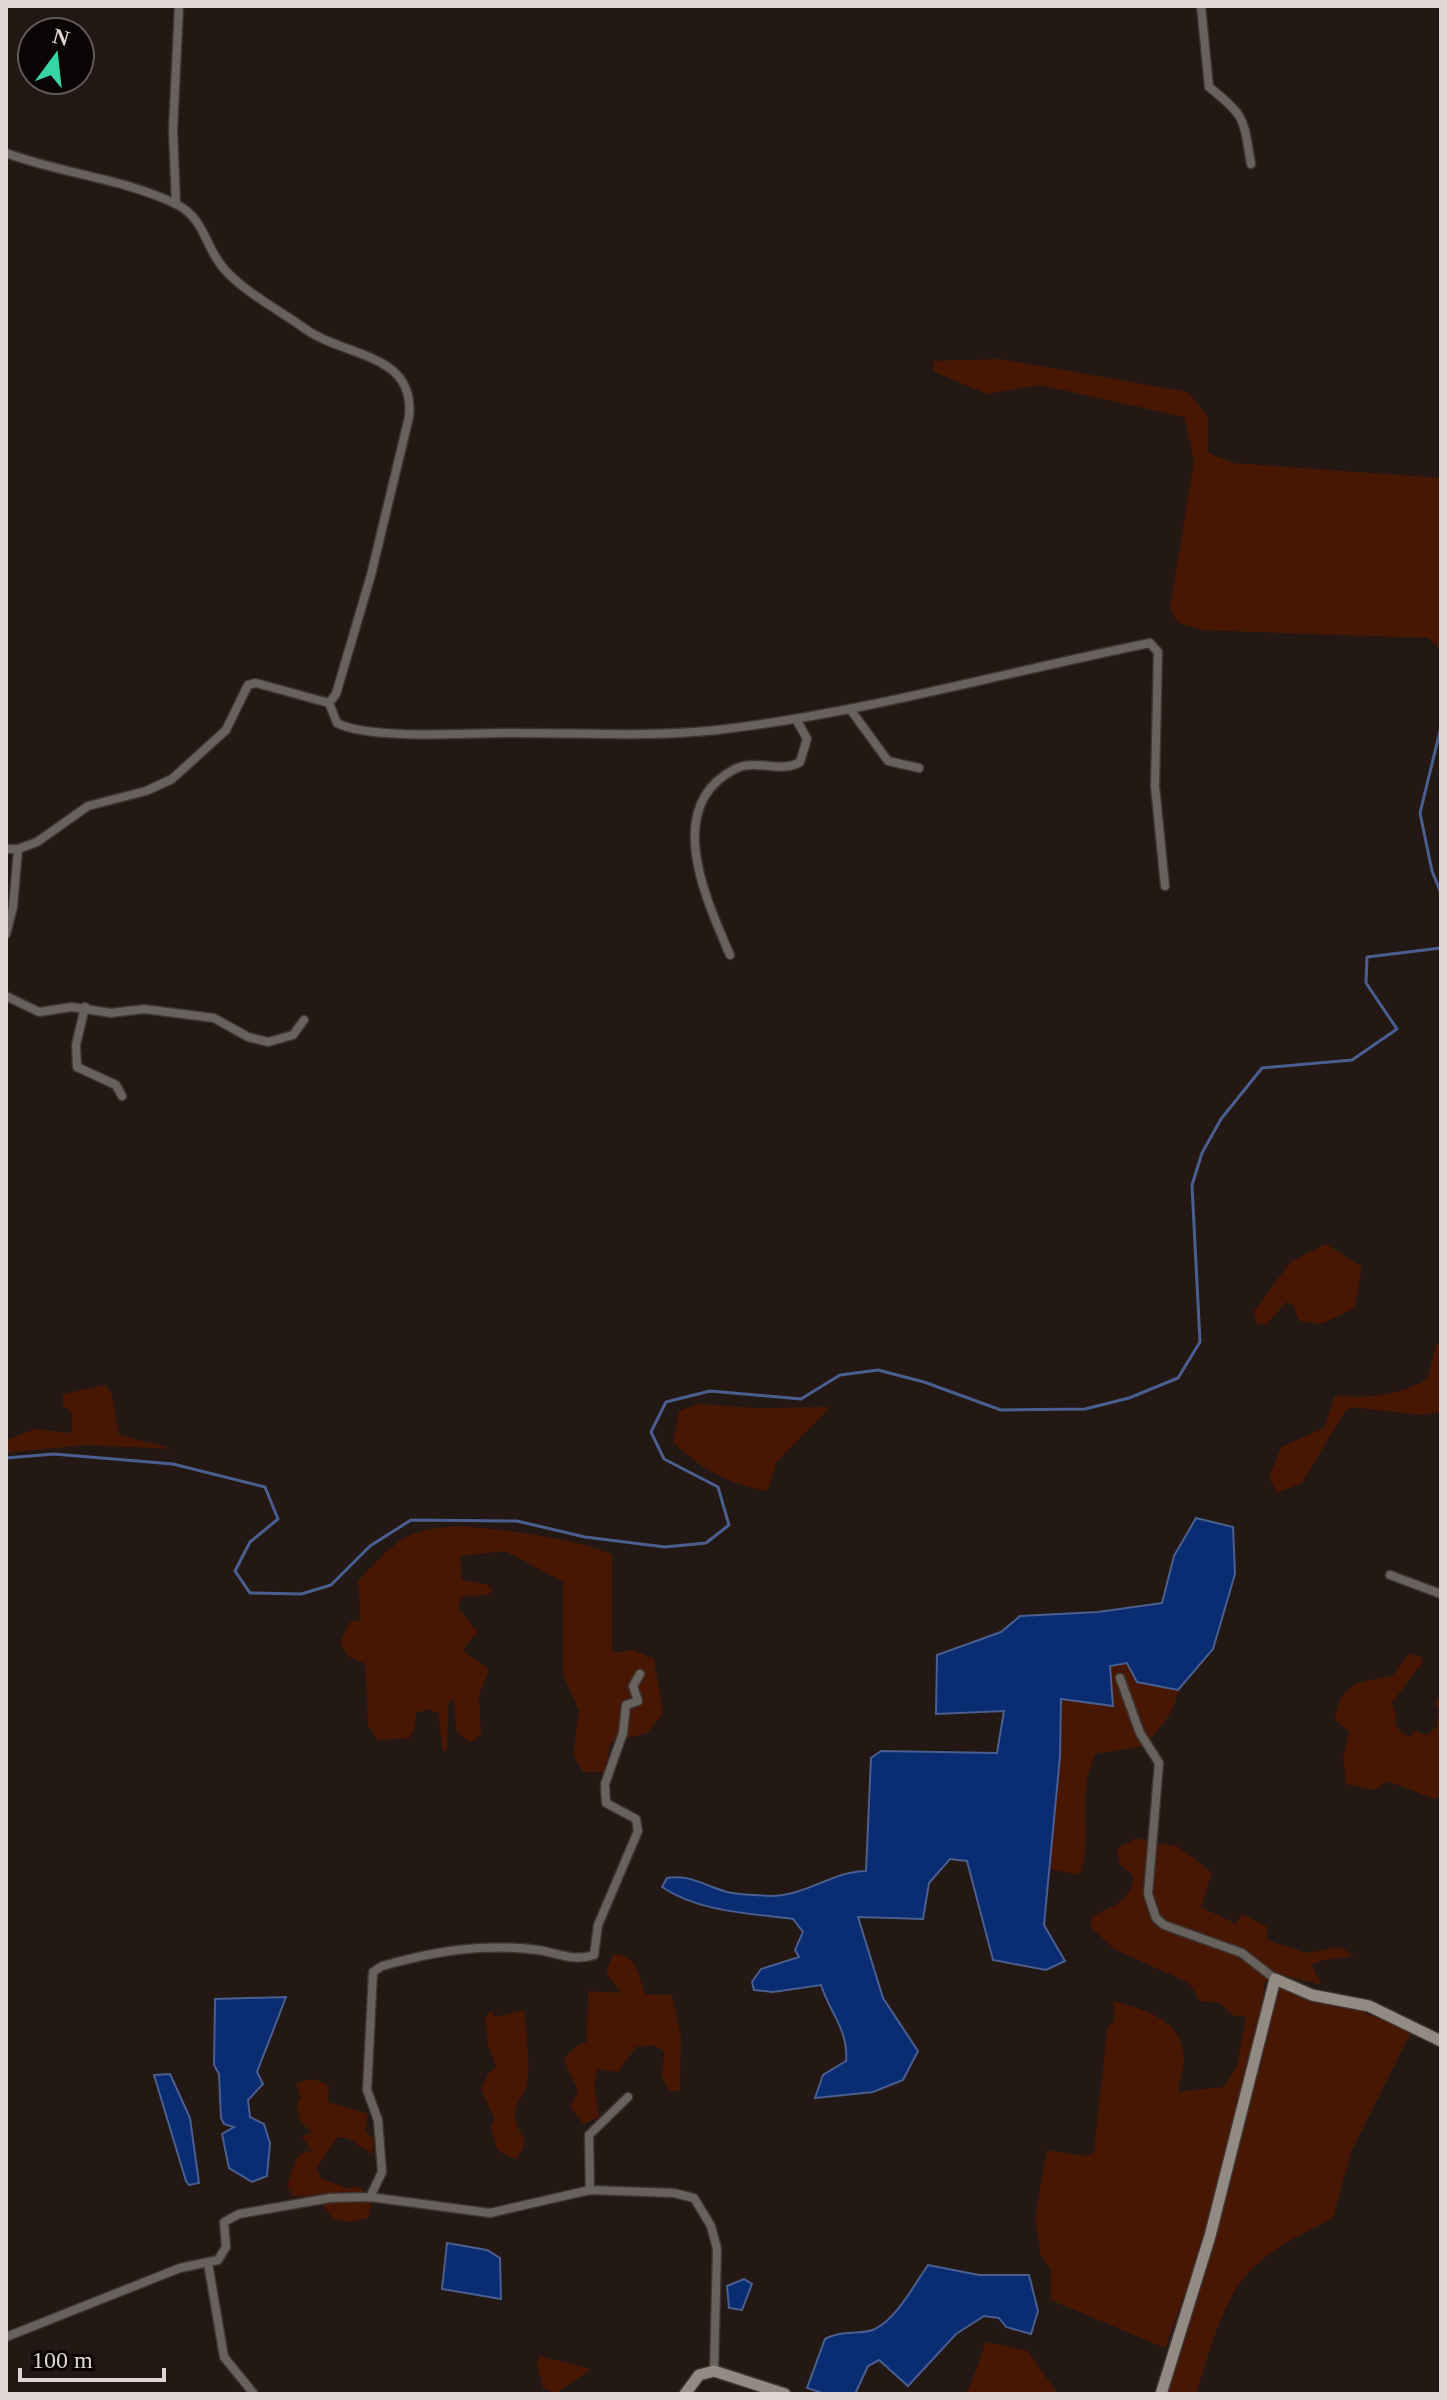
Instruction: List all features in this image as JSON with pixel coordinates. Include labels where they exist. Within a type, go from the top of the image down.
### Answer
[{"type":"street","points":[[176,204],[173,130],[179,6]]},
{"type":"street","points":[[1201,6],[1209,87],[1231,104],[1245,124],[1251,164]]},
{"type":"street","points":[[6,153],[139,188],[194,214],[226,271],[319,339],[385,362],[400,374],[410,397],[409,417],[364,603],[336,694],[329,703]]},
{"type":"street","points":[[329,703],[334,719],[343,726],[409,733],[694,732],[850,709],[1150,643],[1155,646],[1156,821],[1165,886]]},
{"type":"street","points":[[6,849],[18,849],[37,842],[88,806],[131,796],[172,779],[226,730],[248,685],[268,684],[329,703]]},
{"type":"street","points":[[850,709],[888,761],[919,768]]},
{"type":"street","points":[[730,955],[705,897],[697,854],[695,812],[710,788],[735,768],[751,764],[790,768],[800,762],[807,739],[796,719]]},
{"type":"street","points":[[6,934],[13,907],[18,849]]},
{"type":"street","points":[[6,996],[39,1012],[85,1007],[111,1013],[144,1009],[214,1018],[248,1037],[268,1042],[293,1035],[304,1020]]},
{"type":"street","points":[[85,1007],[76,1045],[77,1067],[116,1085],[122,1096]]},
{"type":"street","points":[[1390,1575],[1441,1594]]},
{"type":"street","points":[[370,2197],[382,2172],[378,2120],[367,2090],[373,1972],[382,1966],[450,1949],[538,1950],[569,1958],[594,1955],[602,1914],[638,1831],[636,1819],[606,1803],[604,1789],[623,1733],[626,1705],[638,1701],[633,1686],[640,1674]]},
{"type":"street","points":[[1120,1678],[1140,1733],[1159,1763],[1148,1886],[1156,1918],[1164,1925],[1242,1953],[1275,1979],[1312,1995],[1369,2006],[1441,2041]]},
{"type":"street","points":[[1161,2394],[1210,2236],[1275,1979]]},
{"type":"street","points":[[590,2190],[589,2135],[628,2097]]},
{"type":"street","points":[[6,2337],[180,2268],[218,2260],[225,2253],[223,2226],[226,2219],[319,2200],[370,2197],[490,2213],[590,2190],[674,2193],[694,2198],[700,2203],[717,2249],[714,2371]]},
{"type":"street","points":[[208,2263],[224,2357],[254,2394]]},
{"type":"street","points":[[685,2394],[699,2375],[714,2371],[785,2394]]},
{"type":"shaded area","points":[[1000,359],[1188,392],[1208,417],[1208,453],[1233,463],[1441,478],[1441,650],[1428,638],[1202,630],[1178,623],[1170,607],[1194,460],[1184,417],[1040,385],[987,394],[934,372],[933,361]]},
{"type":"shaded area","points":[[1326,1244],[1362,1267],[1355,1308],[1321,1324],[1299,1321],[1293,1305],[1286,1302],[1266,1325],[1257,1324],[1253,1313],[1290,1262]]},
{"type":"shaded area","points":[[1437,1343],[1441,1345],[1441,1412],[1421,1415],[1351,1407],[1345,1411],[1302,1483],[1277,1493],[1269,1477],[1281,1447],[1324,1428],[1335,1395],[1382,1395],[1427,1379]]},
{"type":"shaded area","points":[[105,1385],[112,1395],[119,1435],[173,1449],[84,1445],[6,1453],[6,1440],[35,1429],[72,1433],[72,1414],[63,1405],[63,1394]]},
{"type":"shaded area","points":[[698,1404],[757,1408],[830,1407],[776,1463],[768,1491],[741,1485],[717,1474],[673,1442],[679,1411]]},
{"type":"shaded area","points":[[461,1526],[519,1532],[612,1554],[612,1653],[633,1650],[654,1659],[663,1714],[647,1733],[611,1742],[604,1772],[583,1772],[573,1755],[579,1711],[563,1675],[563,1582],[505,1551],[460,1556],[462,1580],[488,1585],[493,1590],[488,1595],[462,1596],[458,1608],[478,1632],[464,1652],[489,1669],[479,1695],[481,1735],[470,1743],[457,1732],[453,1698],[448,1704],[447,1750],[443,1751],[438,1713],[429,1709],[416,1713],[414,1731],[409,1738],[378,1740],[368,1725],[365,1664],[349,1657],[340,1643],[350,1622],[361,1620],[358,1581],[393,1547],[412,1534]]},
{"type":"shaded area","points":[[1409,1654],[1420,1656],[1423,1662],[1392,1703],[1399,1730],[1409,1736],[1415,1731],[1426,1735],[1437,1727],[1439,1711],[1435,1702],[1441,1697],[1441,1795],[1434,1799],[1388,1781],[1375,1790],[1346,1784],[1343,1758],[1349,1732],[1335,1719],[1342,1697],[1353,1686],[1392,1676]]},
{"type":"shaded area","points":[[1127,1663],[1137,1682],[1178,1690],[1174,1706],[1144,1746],[1095,1754],[1086,1787],[1084,1859],[1080,1875],[1049,1869],[1061,1699],[1110,1666]]},
{"type":"shaded area","points":[[1136,1838],[1179,1847],[1212,1873],[1201,1907],[1236,1924],[1242,1914],[1267,1927],[1267,1940],[1306,1953],[1340,1947],[1355,1956],[1323,1960],[1311,1965],[1322,1985],[1283,1975],[1265,1982],[1258,2026],[1206,2236],[1165,2348],[1051,2300],[1051,2270],[1040,2253],[1035,2216],[1047,2150],[1084,2156],[1094,2152],[1107,2029],[1114,2021],[1114,2001],[1159,2018],[1175,2032],[1184,2055],[1178,2092],[1224,2087],[1237,2065],[1246,2017],[1232,2015],[1221,2003],[1200,2001],[1189,1983],[1114,1949],[1091,1927],[1092,1916],[1119,1902],[1129,1892],[1134,1877],[1119,1863],[1117,1849]]},
{"type":"shaded area","points":[[613,1954],[632,1962],[645,1994],[672,1995],[681,2037],[680,2091],[669,2091],[661,2075],[665,2051],[652,2045],[636,2047],[618,2072],[597,2069],[594,2084],[599,2117],[584,2124],[570,2107],[578,2091],[564,2060],[574,2048],[587,2041],[588,1991],[621,1993],[606,1973]]},
{"type":"shaded area","points":[[1279,1986],[1315,2003],[1353,2008],[1411,2032],[1351,2152],[1333,2218],[1282,2245],[1255,2266],[1243,2279],[1225,2309],[1196,2394],[1168,2394]]},
{"type":"shaded area","points":[[524,2010],[528,2077],[526,2090],[515,2110],[516,2122],[524,2140],[516,2159],[498,2151],[490,2127],[495,2120],[481,2090],[488,2073],[496,2067],[488,2045],[485,2017],[492,2011],[495,2017]]},
{"type":"shaded area","points":[[313,2079],[329,2085],[328,2102],[368,2114],[365,2131],[374,2139],[372,2154],[347,2138],[337,2137],[316,2169],[322,2179],[347,2188],[360,2187],[371,2205],[368,2218],[350,2222],[332,2219],[321,2203],[312,2198],[292,2196],[287,2185],[296,2159],[305,2151],[312,2152],[302,2137],[308,2133],[315,2134],[301,2123],[297,2104],[301,2098],[296,2083]]},
{"type":"shaded area","points":[[986,2342],[1028,2351],[1058,2394],[967,2394]]},
{"type":"shaded area","points":[[539,2356],[591,2369],[557,2393],[543,2388],[537,2363]]},
{"type":"water","points":[[1196,1518],[1233,1527],[1235,1574],[1213,1649],[1178,1690],[1137,1682],[1127,1663],[1110,1666],[1113,1706],[1061,1699],[1060,1756],[1044,1925],[1065,1961],[1046,1970],[993,1960],[967,1861],[950,1859],[929,1883],[923,1919],[858,1917],[883,1998],[918,2051],[903,2080],[873,2092],[815,2098],[823,2075],[846,2061],[845,2040],[821,1985],[773,1992],[754,1990],[752,1982],[761,1969],[799,1957],[795,1950],[803,1932],[793,1919],[725,1910],[692,1902],[662,1887],[667,1878],[690,1879],[732,1893],[770,1896],[796,1892],[842,1875],[866,1871],[871,1758],[881,1751],[997,1753],[1004,1711],[936,1714],[937,1655],[1001,1632],[1020,1616],[1098,1612],[1162,1603],[1174,1556]]},
{"type":"water","points":[[286,1997],[257,2072],[263,2084],[248,2100],[250,2117],[264,2124],[270,2143],[267,2176],[252,2182],[229,2168],[222,2134],[234,2127],[224,2124],[221,2118],[219,2074],[214,2065],[215,1999]]},
{"type":"water","points":[[170,2074],[190,2118],[199,2183],[189,2185],[186,2181],[154,2075]]},
{"type":"water","points":[[447,2243],[487,2250],[500,2258],[501,2299],[442,2289]]},
{"type":"water","points":[[928,2265],[979,2275],[1029,2275],[1038,2311],[1031,2334],[1006,2327],[999,2318],[984,2316],[956,2334],[908,2386],[879,2360],[868,2366],[855,2394],[825,2394],[807,2388],[825,2339],[870,2331],[883,2324]]},
{"type":"water","points":[[744,2279],[752,2284],[742,2310],[729,2308],[727,2286]]},
{"type":"waterway","points":[[1441,727],[1420,813],[1432,871],[1441,893]]},
{"type":"waterway","points":[[6,1458],[54,1454],[173,1464],[265,1487],[278,1519],[250,1542],[235,1571],[250,1593],[301,1594],[331,1585],[370,1546],[411,1520],[517,1521],[585,1537],[665,1547],[706,1543],[729,1525],[718,1487],[664,1459],[651,1432],[666,1402],[710,1391],[801,1399],[840,1375],[878,1370],[924,1382],[1001,1410],[1085,1409],[1129,1398],[1178,1378],[1200,1342],[1192,1185],[1202,1153],[1221,1119],[1262,1068],[1352,1060],[1397,1029],[1366,983],[1367,957],[1441,948]]}]
